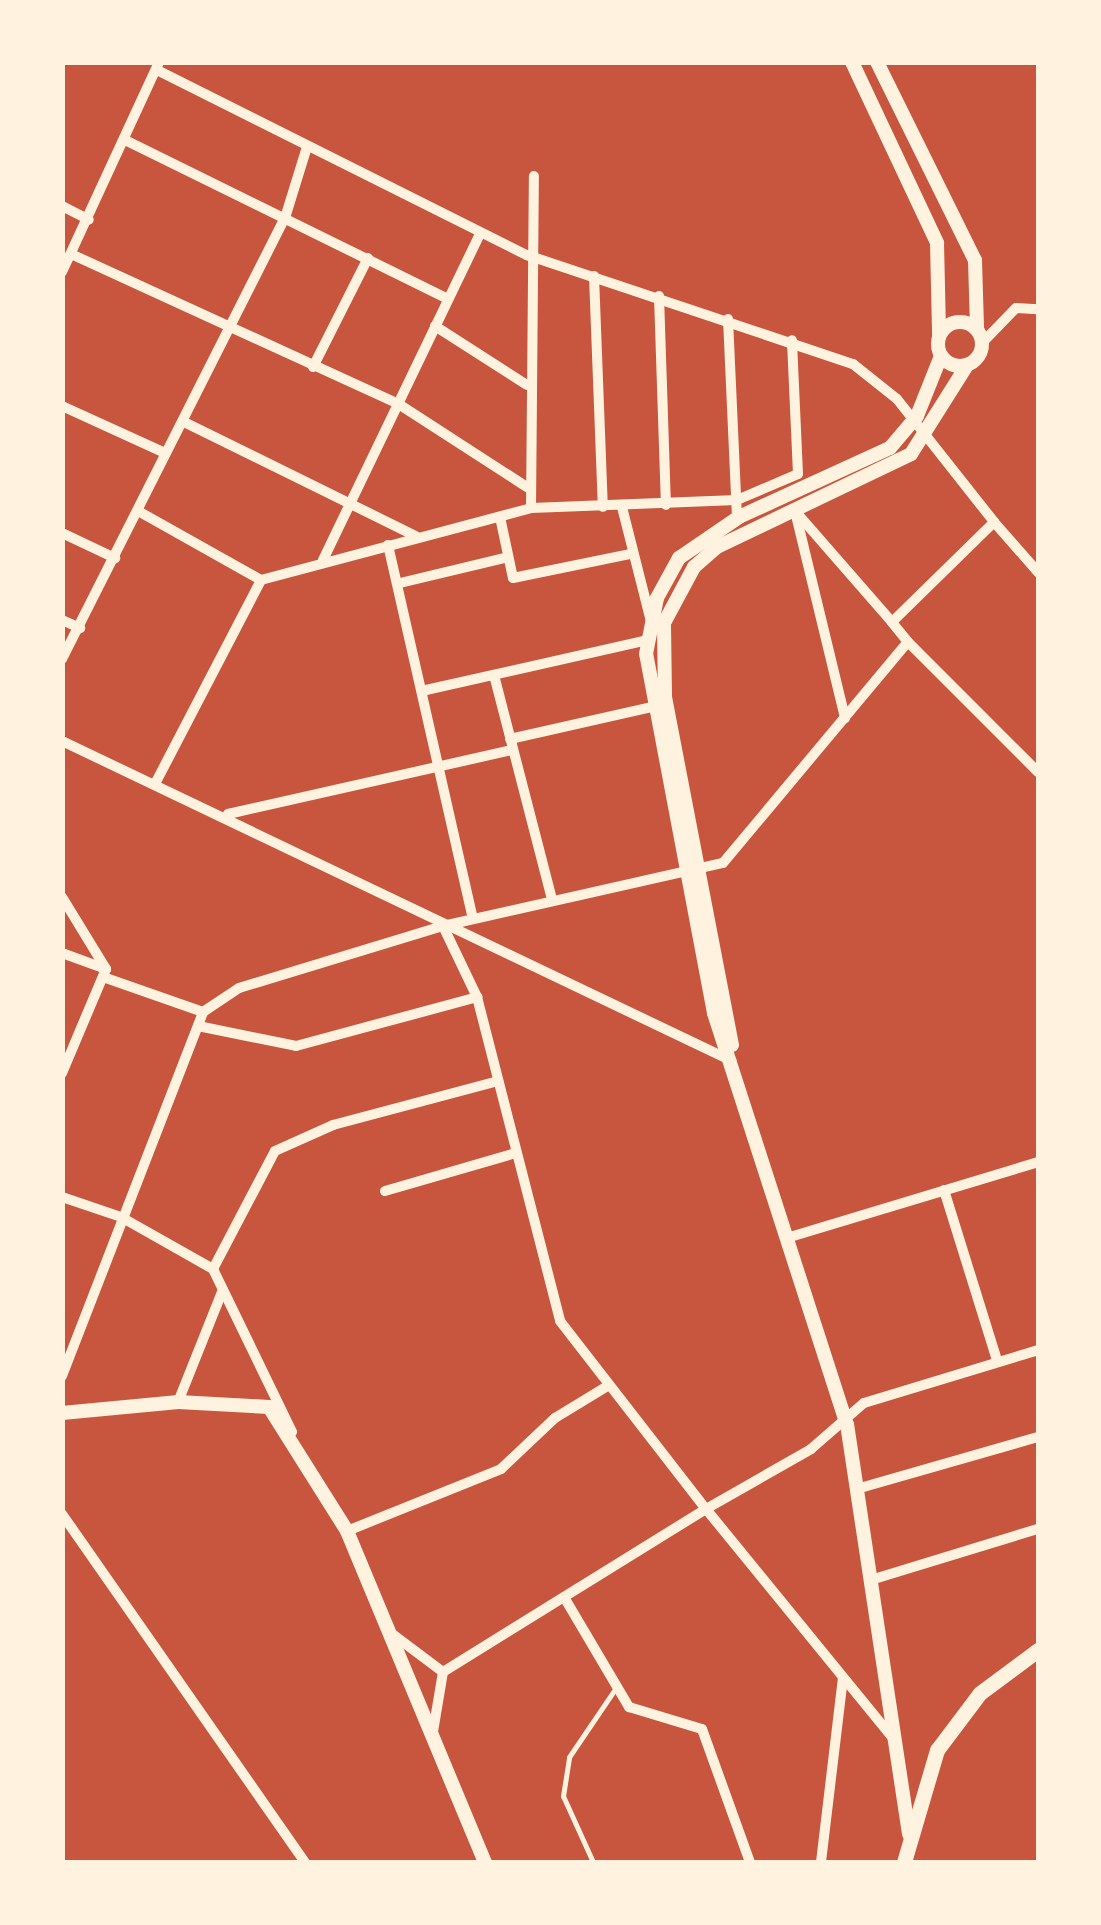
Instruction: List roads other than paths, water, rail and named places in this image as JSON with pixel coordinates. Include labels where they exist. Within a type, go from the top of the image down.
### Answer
[{"type":"main road","points":[[852,62],[937,243],[941,356],[914,419],[875,458],[737,518],[680,558],[650,622],[648,640],[652,708],[733,1061],[847,1425],[874,1578],[909,1834]]},
{"type":"main road","points":[[692,870],[665,698],[664,623],[694,567],[795,511],[892,470],[922,440],[967,365],[980,335],[975,260],[877,62]]},
{"type":"main road","points":[[940,334],[957,321],[980,335]]},
{"type":"main road","points":[[941,356],[967,365]]},
{"type":"main road","points":[[62,1412],[178,1402],[269,1407],[292,1432],[347,1531],[484,1862]]},
{"type":"main road","points":[[904,1862],[909,1834],[937,1750],[980,1693],[1038,1650]]},
{"type":"street","points":[[62,272],[158,66],[480,234],[528,254],[792,340],[853,364],[914,419],[922,440],[1038,572]]},
{"type":"street","points":[[125,140],[448,299]]},
{"type":"street","points":[[62,659],[284,218],[307,146]]},
{"type":"street","points":[[530,508],[528,254],[534,176]]},
{"type":"street","points":[[62,206],[88,220]]},
{"type":"street","points":[[323,560],[480,234]]},
{"type":"street","points":[[71,254],[397,404],[528,486]]},
{"type":"street","points":[[313,367],[368,258]]},
{"type":"street","points":[[594,276],[602,507]]},
{"type":"street","points":[[659,296],[666,505]]},
{"type":"street","points":[[980,335],[1016,308],[1038,309]]},
{"type":"street","points":[[728,320],[737,518]]},
{"type":"street","points":[[435,326],[527,384]]},
{"type":"street","points":[[156,782],[261,580],[323,560],[530,508],[737,500],[798,474],[792,340]]},
{"type":"street","points":[[62,406],[165,453]]},
{"type":"street","points":[[184,422],[348,508],[418,536]]},
{"type":"street","points":[[622,507],[630,554],[650,622]]},
{"type":"street","points":[[795,511],[908,642],[1038,772]]},
{"type":"street","points":[[795,511],[844,718]]},
{"type":"street","points":[[138,512],[261,580]]},
{"type":"street","points":[[500,516],[505,558],[513,578],[630,554]]},
{"type":"street","points":[[892,622],[994,522]]},
{"type":"street","points":[[62,533],[115,558]]},
{"type":"street","points":[[388,546],[444,762],[472,915]]},
{"type":"street","points":[[400,583],[505,558]]},
{"type":"street","points":[[62,620],[80,628]]},
{"type":"street","points":[[426,690],[648,640]]},
{"type":"street","points":[[62,1376],[203,1012],[238,988],[472,915],[723,863],[908,642]]},
{"type":"street","points":[[494,675],[551,896]]},
{"type":"street","points":[[228,814],[652,708]]},
{"type":"street","points":[[62,741],[228,814],[443,926],[733,1061]]},
{"type":"street","points":[[62,897],[104,973]]},
{"type":"street","points":[[443,926],[477,997],[560,1322],[898,1745]]},
{"type":"street","points":[[62,953],[203,1012]]},
{"type":"street","points":[[62,1073],[104,973]]},
{"type":"street","points":[[198,1026],[296,1046],[477,997]]},
{"type":"street","points":[[213,1269],[274,1151],[333,1125],[498,1081]]},
{"type":"street","points":[[386,1191],[516,1153]]},
{"type":"street","points":[[790,1237],[1038,1162]]},
{"type":"street","points":[[944,1190],[996,1360]]},
{"type":"street","points":[[62,1197],[122,1216],[213,1269],[292,1432]]},
{"type":"street","points":[[178,1402],[222,1292]]},
{"type":"street","points":[[433,1732],[443,1672],[847,1425],[864,1403],[1038,1350]]},
{"type":"street","points":[[347,1531],[501,1468],[555,1418],[610,1385]]},
{"type":"street","points":[[860,1488],[1038,1437]]},
{"type":"street","points":[[62,1514],[304,1862]]},
{"type":"street","points":[[874,1578],[1038,1529]]},
{"type":"street","points":[[564,1597],[615,1689],[630,1707],[702,1729],[750,1862]]},
{"type":"street","points":[[390,1632],[443,1672]]},
{"type":"street","points":[[820,1862],[843,1678]]},
{"type":"lane","points":[[593,1862],[564,1796],[568,1757],[615,1689]]}]
